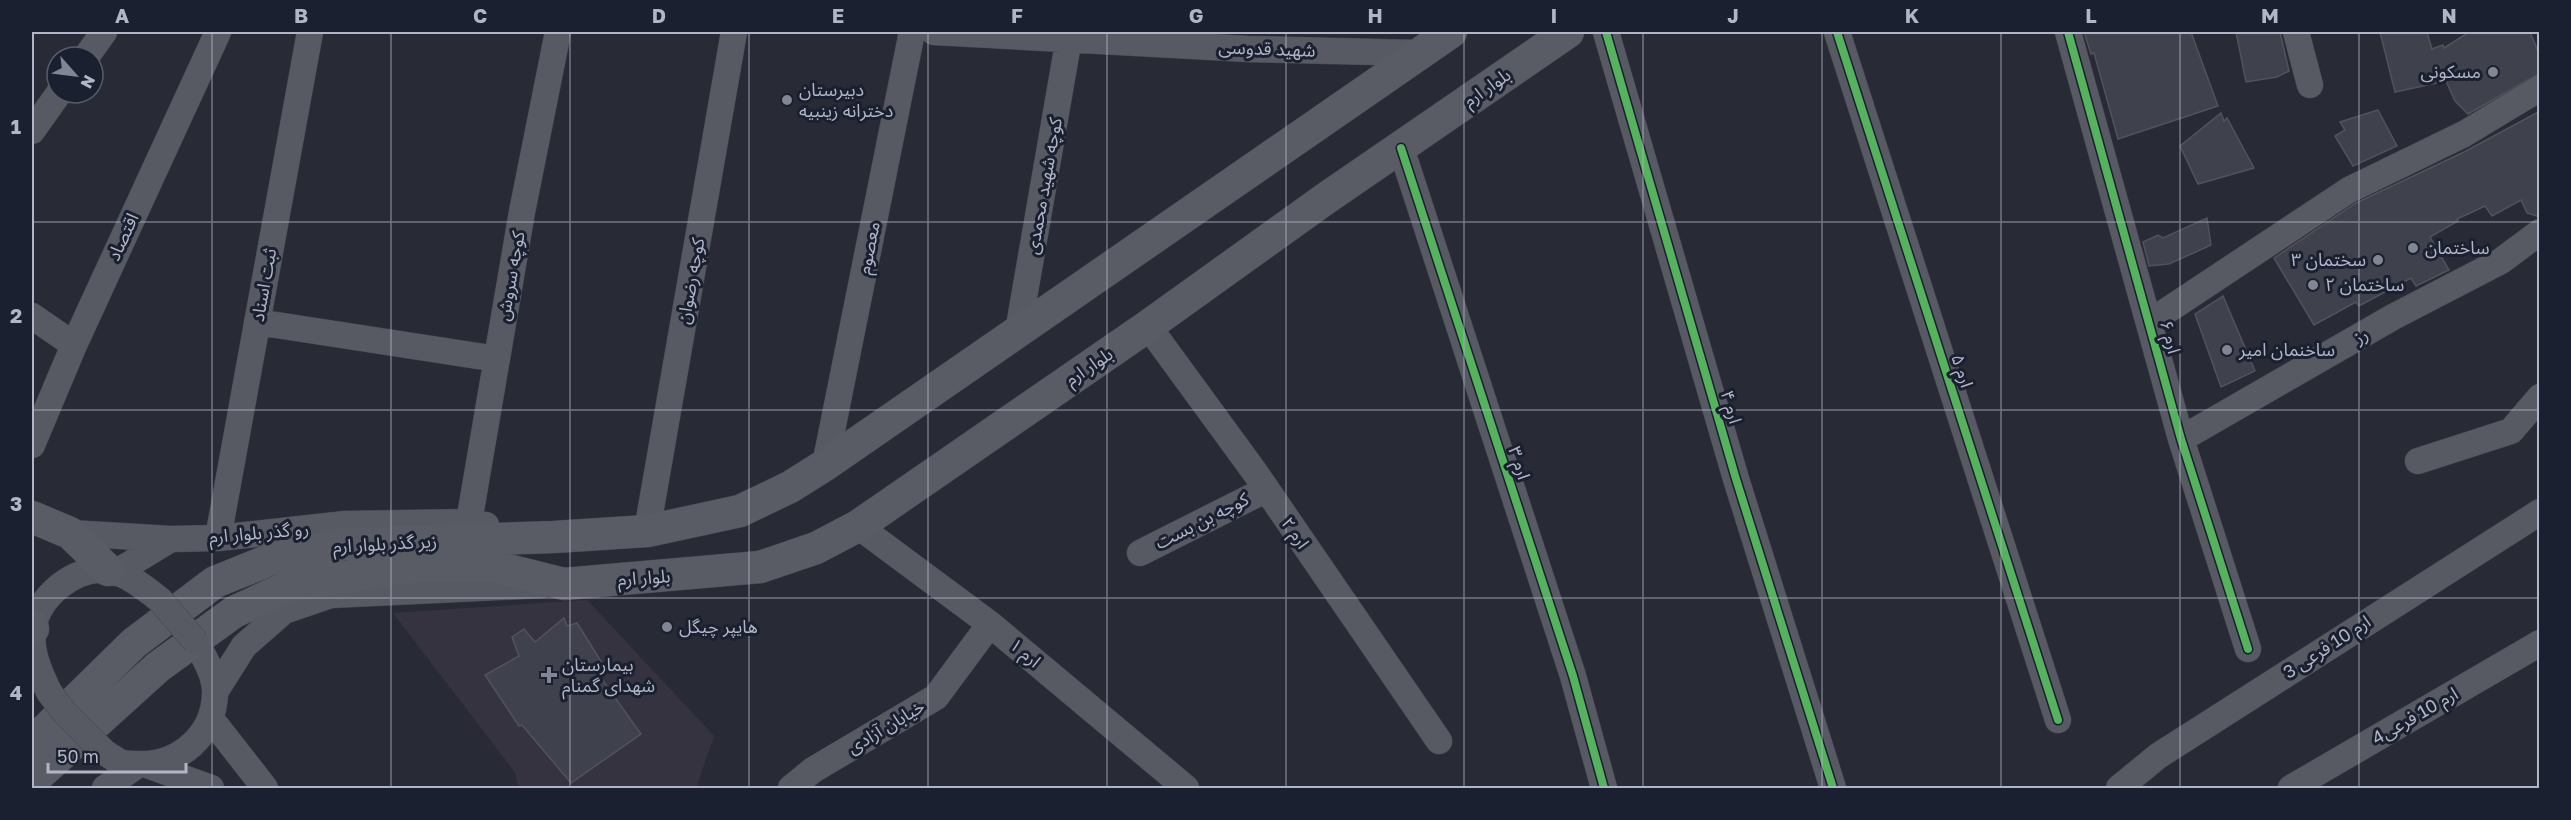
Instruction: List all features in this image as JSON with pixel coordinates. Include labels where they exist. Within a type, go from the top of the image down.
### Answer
[{"type":"main road","points":[[554,537],[647,531],[740,511],[790,488],[1451,32]]},
{"type":"main road","name":"بلوار ارم","points":[[564,584],[760,567],[816,549],[858,526],[1568,32]]},
{"type":"main road","points":[[32,517],[70,533],[111,572]]},
{"type":"main road","name":"زیر گذر بلوار ارم","points":[[32,743],[134,643],[215,582],[272,559],[345,544],[554,537]]},
{"type":"main road","name":"زیر گذر بلوار ارم","points":[[32,781],[158,668],[234,612],[290,586],[406,567],[492,566],[564,584]]},
{"type":"street","points":[[95,45],[104,32]]},
{"type":"street","name":"اقتصاد","points":[[32,445],[74,345],[218,32]]},
{"type":"street","name":"ثبت اسناد","points":[[218,538],[310,32]]},
{"type":"street","name":"کوچه سروش","points":[[469,522],[522,212],[558,32]]},
{"type":"street","name":"کوچه رضوان","points":[[647,531],[734,32]]},
{"type":"street","name":"معصوم","points":[[825,465],[912,32]]},
{"type":"street","name":"شهید قدوسی","points":[[934,32],[1254,40],[1420,53]]},
{"type":"street","name":"ارم ۴","points":[[1606,32],[1733,467],[1833,789]]},
{"type":"street","name":"ارم ۵","points":[[1837,32],[2058,720]]},
{"type":"street","name":"ارم ۶","points":[[2068,32],[2181,439],[2248,649]]},
{"type":"street","points":[[2296,32],[2310,85]]},
{"type":"street","name":"کوچه شهید محمدی","points":[[1018,332],[1070,36]]},
{"type":"street","points":[[2150,322],[2349,190],[2464,134],[2540,88]]},
{"type":"street","points":[[32,131],[50,105]]},
{"type":"street","name":"ارم ۳","points":[[1401,148],[1573,676],[1604,789]]},
{"type":"street","name":"رز","points":[[2181,439],[2311,366],[2393,316],[2501,261],[2540,232]]},
{"type":"street","points":[[32,316],[74,345]]},
{"type":"street","points":[[258,322],[497,359]]},
{"type":"street","name":"ارم ۲","points":[[1148,326],[1439,741]]},
{"type":"street","points":[[2418,461],[2511,431],[2540,397]]},
{"type":"street","name":"کوچه بن بست","points":[[1140,553],[1265,490]]},
{"type":"street","name":"ارم 10 فرعی 3","points":[[2119,789],[2158,756],[2540,512]]},
{"type":"street","name":"رو گذر بلوار ارم","points":[[70,533],[171,539],[218,538],[345,524],[469,522],[554,537]]},
{"type":"street","name":"ارم ۱","points":[[858,526],[990,624],[1186,789]]},
{"type":"street","points":[[111,572],[128,578],[160,600],[196,642],[208,666],[215,692],[211,719],[201,737],[184,752],[169,760],[143,764],[122,763],[104,752],[64,712],[49,692],[38,669],[32,635],[42,607],[53,592],[73,577],[111,572],[171,539]]},
{"type":"street","points":[[215,692],[244,646],[284,611],[331,595],[564,584]]},
{"type":"street","name":"خیابان آزادی","points":[[791,789],[813,771],[936,697],[990,624]]},
{"type":"street","name":"ارم 10 فرعی4","points":[[2291,789],[2540,643]]},
{"type":"street","points":[[211,719],[265,789]]},
{"type":"street","points":[[105,789],[143,764]]},
{"type":"street","points":[[143,764],[211,789]]},
{"type":"shaded area","name":"بیمارستان شهدای گمنام","points":[[587,600],[714,736],[696,788],[519,788],[514,771],[393,613]]},
{"type":"building","points":[[2084,32],[2191,32],[2218,106],[2118,139],[2094,53],[2091,54]]},
{"type":"building","points":[[2236,32],[2280,32],[2289,71],[2277,77],[2246,82]]},
{"type":"building","name":"مسکونی","points":[[2380,32],[2427,32],[2432,49],[2443,45],[2444,48],[2469,32],[2530,32],[2540,56],[2540,73],[2468,114],[2455,101],[2446,81],[2395,92]]},
{"type":"building","name":"مسکونی","points":[[2378,110],[2397,146],[2353,166],[2335,136],[2345,130],[2340,122]]},
{"type":"building","points":[[2540,111],[2540,217],[2527,213],[2521,200],[2492,216],[2485,206],[2457,219],[2458,221],[2430,237],[2449,270],[2416,286],[2411,278],[2359,306],[2356,302],[2314,325],[2274,258],[2356,203],[2464,152]]},
{"type":"building","points":[[2221,113],[2224,121],[2227,118],[2254,168],[2198,184],[2180,146]]},
{"type":"building","points":[[2207,218],[2211,245],[2169,264],[2149,266],[2143,242],[2158,235],[2163,238]]},
{"type":"building","name":"ساخنمان امیر","points":[[2223,296],[2255,371],[2221,387],[2195,314]]},
{"type":"building","points":[[564,618],[567,626],[577,623],[604,666],[596,671],[641,734],[571,783],[522,725],[519,726],[485,675],[519,656],[512,637],[524,629],[535,642]]},
{"type":"cycle path","points":[[1606,32],[1736,479],[1833,788]]},
{"type":"cycle path","points":[[1837,32],[2058,720]]},
{"type":"cycle path","points":[[2068,32],[2181,439],[2248,649]]},
{"type":"cycle path","points":[[1401,148],[1573,676],[1604,788]]},
{"type":"place","name":"مسکونی","points":[[2493,72]]},
{"type":"place","name":"دبیرستان دخترانه زینبیه","points":[[787,100]]},
{"type":"place","name":"ساختمان","points":[[2413,248]]},
{"type":"place","name":"سختمان ۳","points":[[2378,260]]},
{"type":"place","name":"ساختمان ۲","points":[[2313,285]]},
{"type":"place","name":"ساخنمان امیر","points":[[2227,350]]},
{"type":"place","name":"هایپر چیگل","points":[[667,627]]},
{"type":"place","name":"بیمارستان شهدای گمنام","points":[[549,675]]}]
